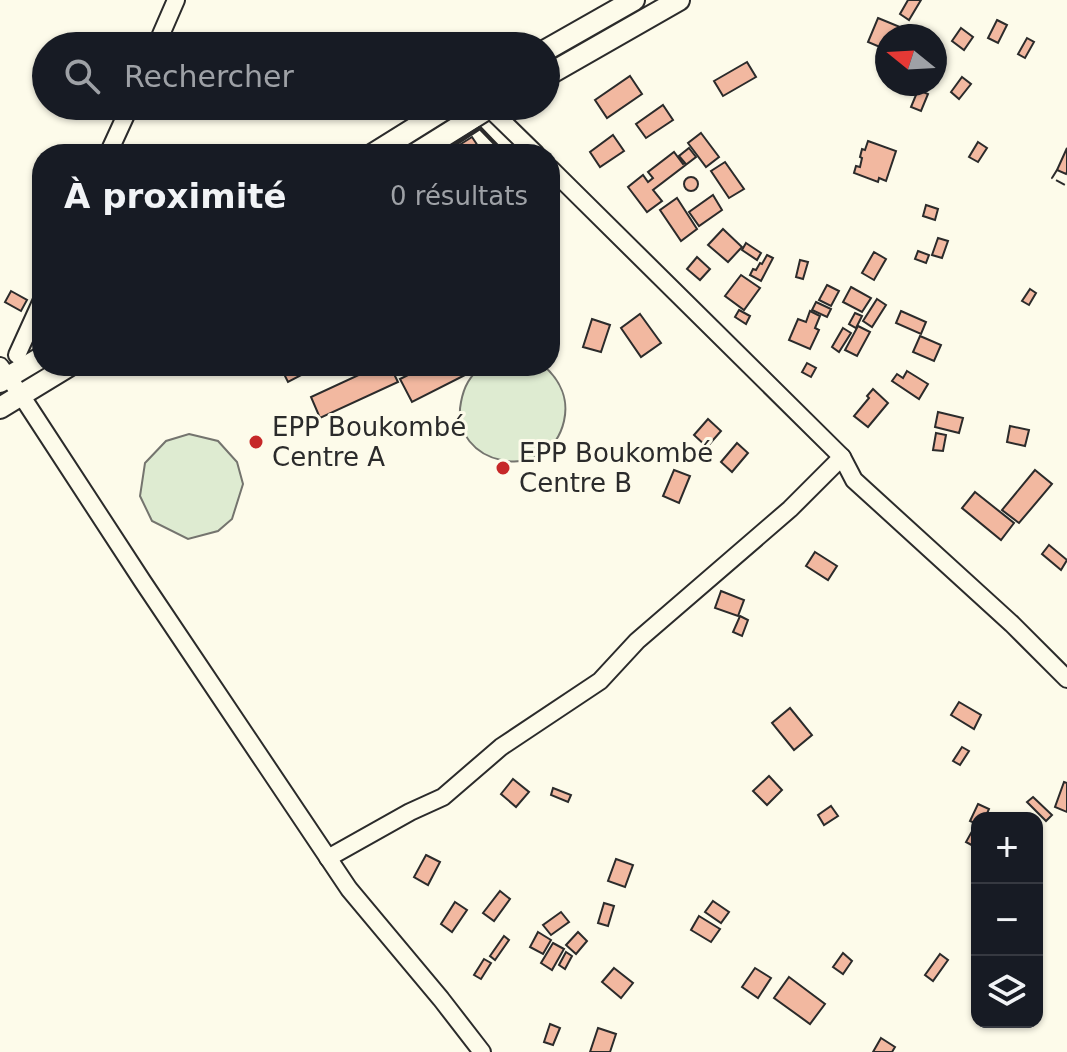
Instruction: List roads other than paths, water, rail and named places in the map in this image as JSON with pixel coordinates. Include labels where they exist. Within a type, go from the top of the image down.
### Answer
[{"type":"main road","points":[[560,42],[634,0]]},
{"type":"main road","points":[[560,68],[679,0]]},
{"type":"main road","points":[[389,144],[428,120]]},
{"type":"main road","points":[[431,144],[470,120]]},
{"type":"main road","points":[[3,375],[32,362]]},
{"type":"main road","points":[[0,408],[52,376]]},
{"type":"street","points":[[162,32],[176,0]]},
{"type":"street","points":[[113,144],[124,120]]},
{"type":"street","points":[[503,120],[526,144]]},
{"type":"street","points":[[560,178],[842,457],[854,480],[1012,624],[1067,679]]},
{"type":"street","points":[[17,355],[32,322]]},
{"type":"street","points":[[3,375],[21,395],[349,889],[482,1052]]},
{"type":"street","points":[[328,858],[443,797],[501,747],[600,681],[637,641],[790,509],[842,457]]},
{"type":"place","name":"EPP Boukombé Centre A","points":[[256,442]]},
{"type":"place","name":"EPP Boukombé Centre B","points":[[503,468]]}]
